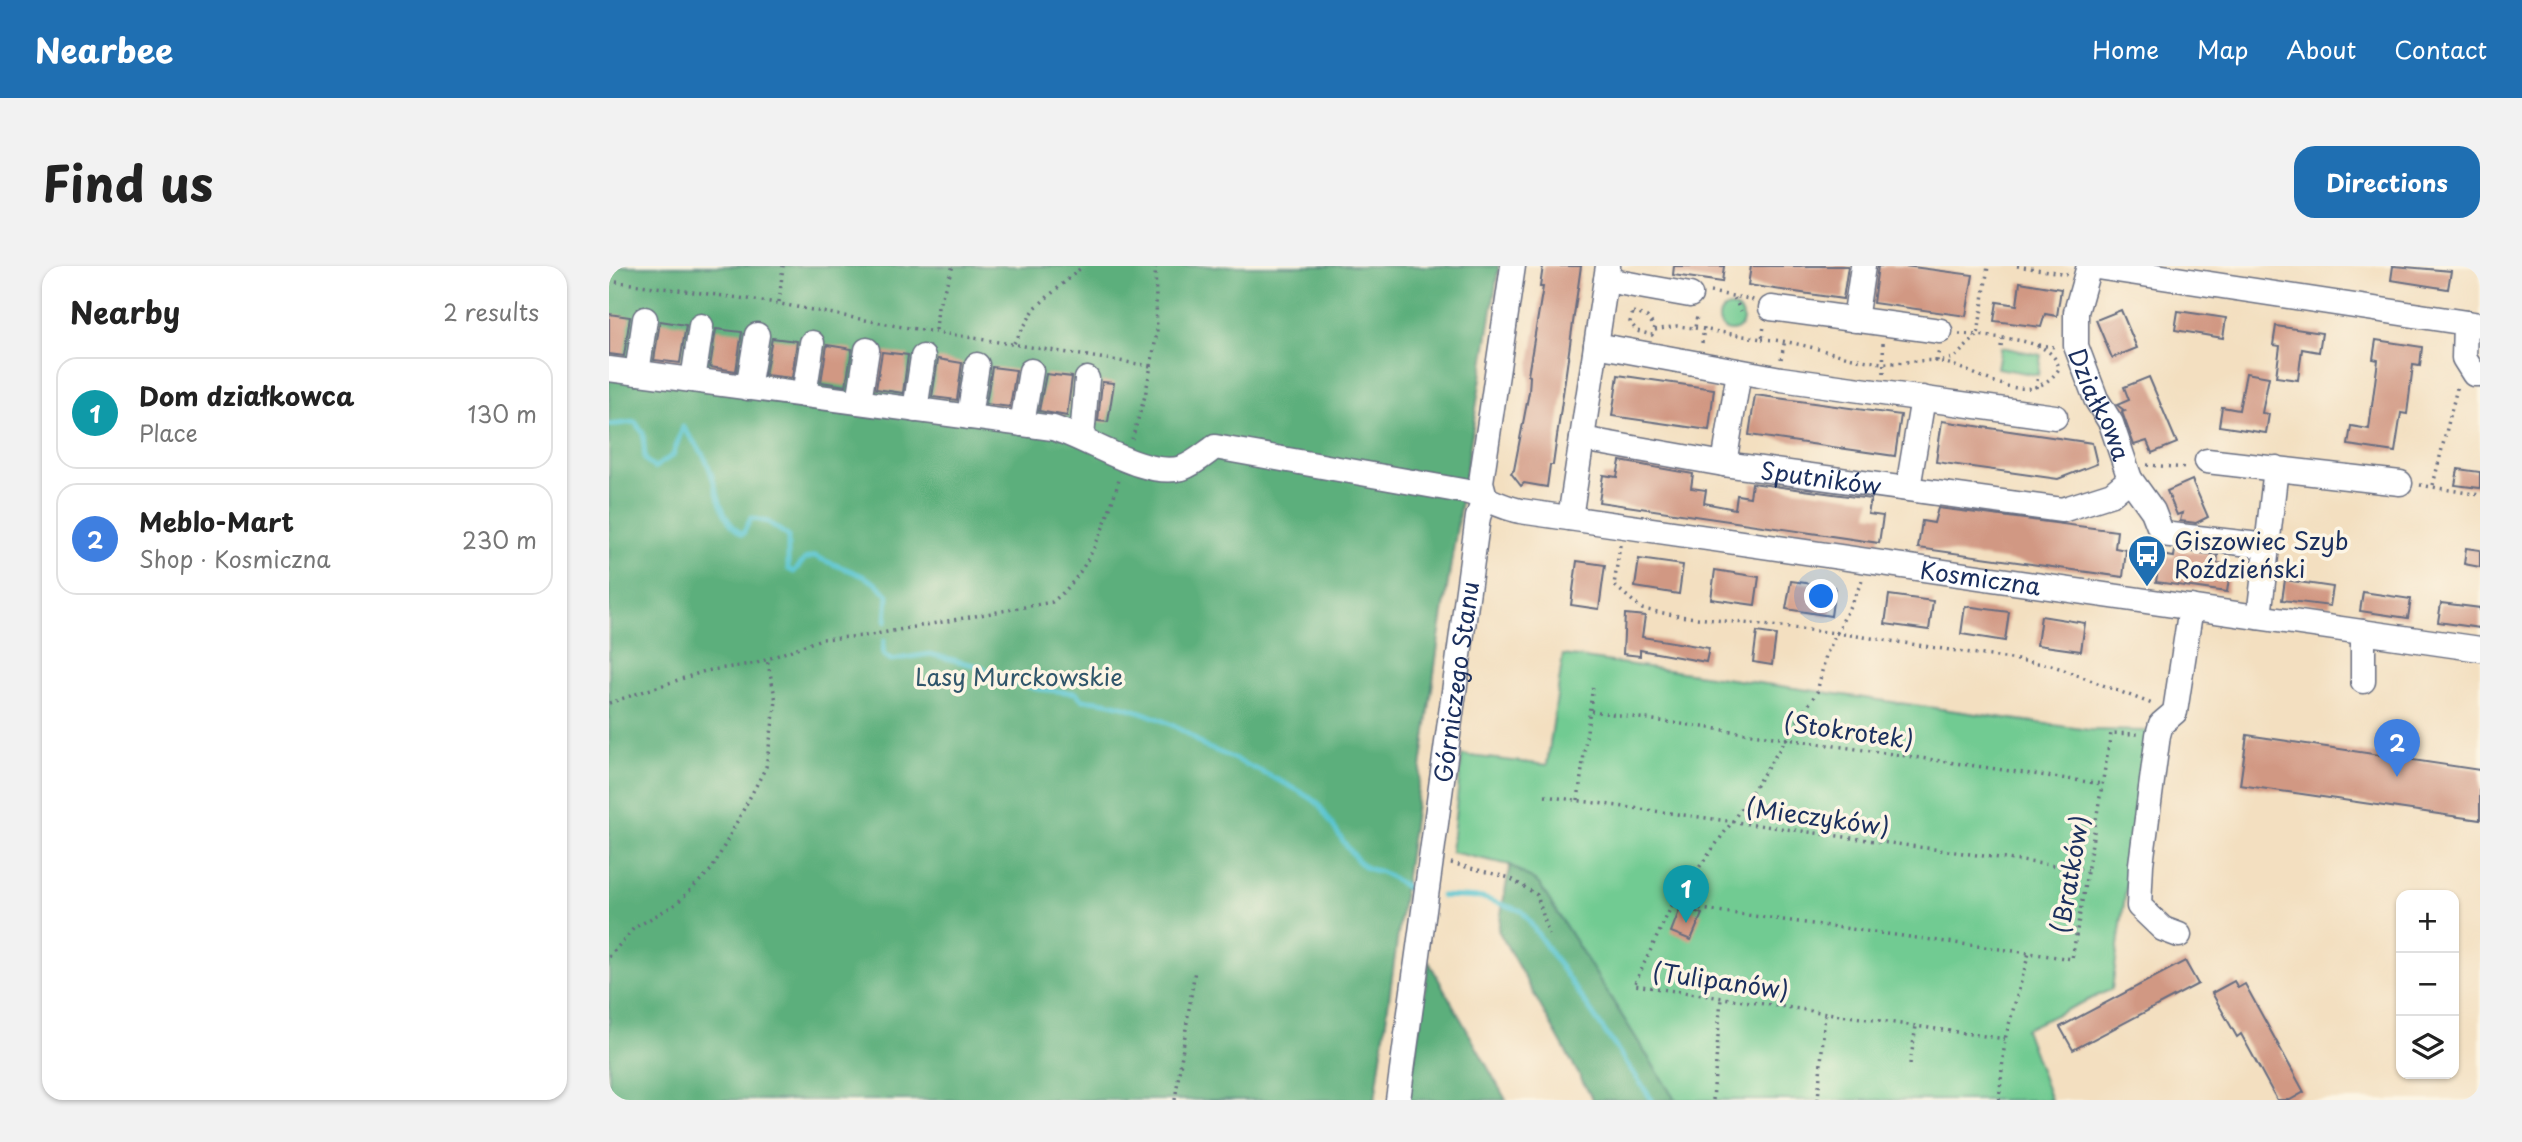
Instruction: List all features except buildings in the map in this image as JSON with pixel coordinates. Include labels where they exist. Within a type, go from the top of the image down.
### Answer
[{"type":"street","name":"Górniczego Stanu","points":[[1398,1100],[1478,517],[1485,498],[1481,482],[1482,471],[1513,266]]},
{"type":"street","points":[[1856,320],[1863,266]]},
{"type":"street","points":[[2090,266],[2134,270],[2472,324],[2472,366]]},
{"type":"street","name":"Działkowa","points":[[2090,266],[2076,312],[2076,346],[2096,400],[2111,424],[2130,479],[2153,511],[2162,534],[2268,546]]},
{"type":"street","points":[[1570,518],[1607,273],[1690,295]]},
{"type":"street","points":[[1769,304],[1885,325],[1940,331]]},
{"type":"street","points":[[637,373],[645,319]]},
{"type":"street","points":[[693,380],[701,326]]},
{"type":"street","points":[[748,388],[757,335]]},
{"type":"street","points":[[804,395],[812,343]]},
{"type":"street","points":[[1596,345],[1739,372],[2055,417]]},
{"type":"street","points":[[859,402],[867,350]]},
{"type":"street","points":[[915,410],[923,358]]},
{"type":"street","points":[[969,417],[977,365]]},
{"type":"street","name":"Kosmiczna","points":[[609,369],[1053,428],[1082,437],[1157,471],[1185,467],[1215,447],[1468,492],[1497,506],[1570,518],[2480,649]]},
{"type":"street","points":[[1022,424],[1031,371]]},
{"type":"street","points":[[1724,464],[1739,372]]},
{"type":"street","points":[[1082,437],[1087,379]]},
{"type":"street","points":[[1908,488],[1923,398]]},
{"type":"street","name":"Sputników","points":[[1582,439],[1724,464],[2062,510],[2112,494],[2130,479]]},
{"type":"street","points":[[2207,461],[2400,484]]},
{"type":"street","points":[[2259,617],[2276,468]]},
{"type":"street","points":[[2179,935],[2164,929],[2139,906],[2141,864],[2158,735],[2161,724],[2175,712],[2191,607]]},
{"type":"street","points":[[2363,632],[2363,681]]},
{"type":"path","points":[[779,303],[783,266]]},
{"type":"path","points":[[936,330],[938,307],[953,266]]},
{"type":"path","points":[[1014,343],[1035,308],[1083,266]]},
{"type":"path","points":[[609,703],[705,671],[767,659],[821,639],[865,636],[1052,602],[1067,590],[1103,530],[1146,396],[1157,332],[1155,266]]},
{"type":"path","points":[[1695,328],[1785,340],[1883,363],[1954,358],[1979,335],[1988,266]]},
{"type":"path","points":[[609,281],[779,303],[897,326],[936,330],[1151,366]]},
{"type":"path","points":[[1690,295],[1699,289],[1769,304],[1762,339]]},
{"type":"path","points":[[1733,297],[1741,311]]},
{"type":"path","points":[[1640,313],[1655,327],[1652,335],[1637,331],[1630,322],[1630,315],[1640,313]]},
{"type":"path","points":[[1882,384],[1885,325]]},
{"type":"path","points":[[1937,361],[2011,387],[2036,387],[2050,381],[2059,369],[2058,363],[2042,348],[1979,335]]},
{"type":"path","points":[[2001,348],[2002,339]]},
{"type":"path","points":[[2041,355],[2042,348]]},
{"type":"path","points":[[2433,485],[2472,366]]},
{"type":"path","points":[[2036,387],[2038,375]]},
{"type":"path","points":[[2130,479],[2143,465],[2197,469],[2207,461]]},
{"type":"path","points":[[2400,484],[2433,485],[2480,495]]},
{"type":"path","points":[[1622,525],[1614,585],[1642,609],[1679,617],[1837,633],[2051,665],[2175,712]]},
{"type":"path","name":"(Tulipanów)","points":[[1875,562],[1860,584],[1826,655],[1817,692],[1732,822],[1672,905],[1634,985],[2005,1039]]},
{"type":"path","points":[[609,957],[634,928],[676,904],[712,869],[765,767],[776,701],[767,659]]},
{"type":"path","points":[[1578,801],[1593,685]]},
{"type":"path","name":"(Stokrotek)","points":[[1591,711],[2102,784]]},
{"type":"path","name":"(Bratków)","points":[[1999,1100],[2005,1039],[2029,953],[2072,959],[2111,733],[2158,735]]},
{"type":"path","name":"(Mieczyków)","points":[[1545,796],[2087,870]]},
{"type":"path","points":[[1432,859],[1510,878],[1537,895],[1549,935]]},
{"type":"path","points":[[1672,905],[2029,953]]},
{"type":"path","points":[[1175,1100],[1195,970]]},
{"type":"path","points":[[1713,1100],[1721,998]]},
{"type":"path","points":[[1818,1100],[1825,1013]]},
{"type":"path","points":[[1910,1063],[1916,1026]]},
{"type":"green space","name":"Lasy Murckowskie","points":[[609,266],[1499,266],[1439,638],[1375,1100],[609,1100]]},
{"type":"green space","points":[[1731,307],[1740,310],[1743,319],[1740,328],[1731,331],[1722,328],[1719,319],[1722,310]]},
{"type":"green space","points":[[2001,347],[2041,355],[2038,375],[1997,368]]},
{"type":"green space","points":[[1563,655],[2089,730],[2148,731],[2112,989],[2025,1029],[2051,1100],[1675,1100],[1539,884],[1510,865],[1451,852],[1462,755],[1547,765]]},
{"type":"green space","points":[[1510,865],[1539,884],[1675,1100],[1593,1100],[1498,930]]},
{"type":"green space","points":[[1429,962],[1506,1100],[1408,1100]]},
{"type":"waterway","points":[[609,425],[635,422],[643,433],[645,459],[654,468],[673,455],[683,427],[706,460],[724,513],[735,529],[743,534],[751,518],[768,522],[788,536],[788,569],[794,572],[805,559],[815,556],[872,581],[888,595],[886,622]]},
{"type":"waterway","points":[[884,641],[883,654],[891,660],[930,654],[981,667],[994,677],[1037,689],[1076,693],[1083,700],[1129,708],[1163,721],[1193,737],[1203,746],[1311,798],[1360,863],[1389,876],[1412,892]]},
{"type":"waterway","points":[[1441,896],[1483,898],[1522,911],[1652,1100]]},
{"type":"place","name":"Giszowiec Szyb Roździeński","points":[[2147,588]]},
{"type":"place","name":"Meblo-Mart","points":[[2397,777]]},
{"type":"place","name":"Dom działkowca","points":[[1686,923]]}]
